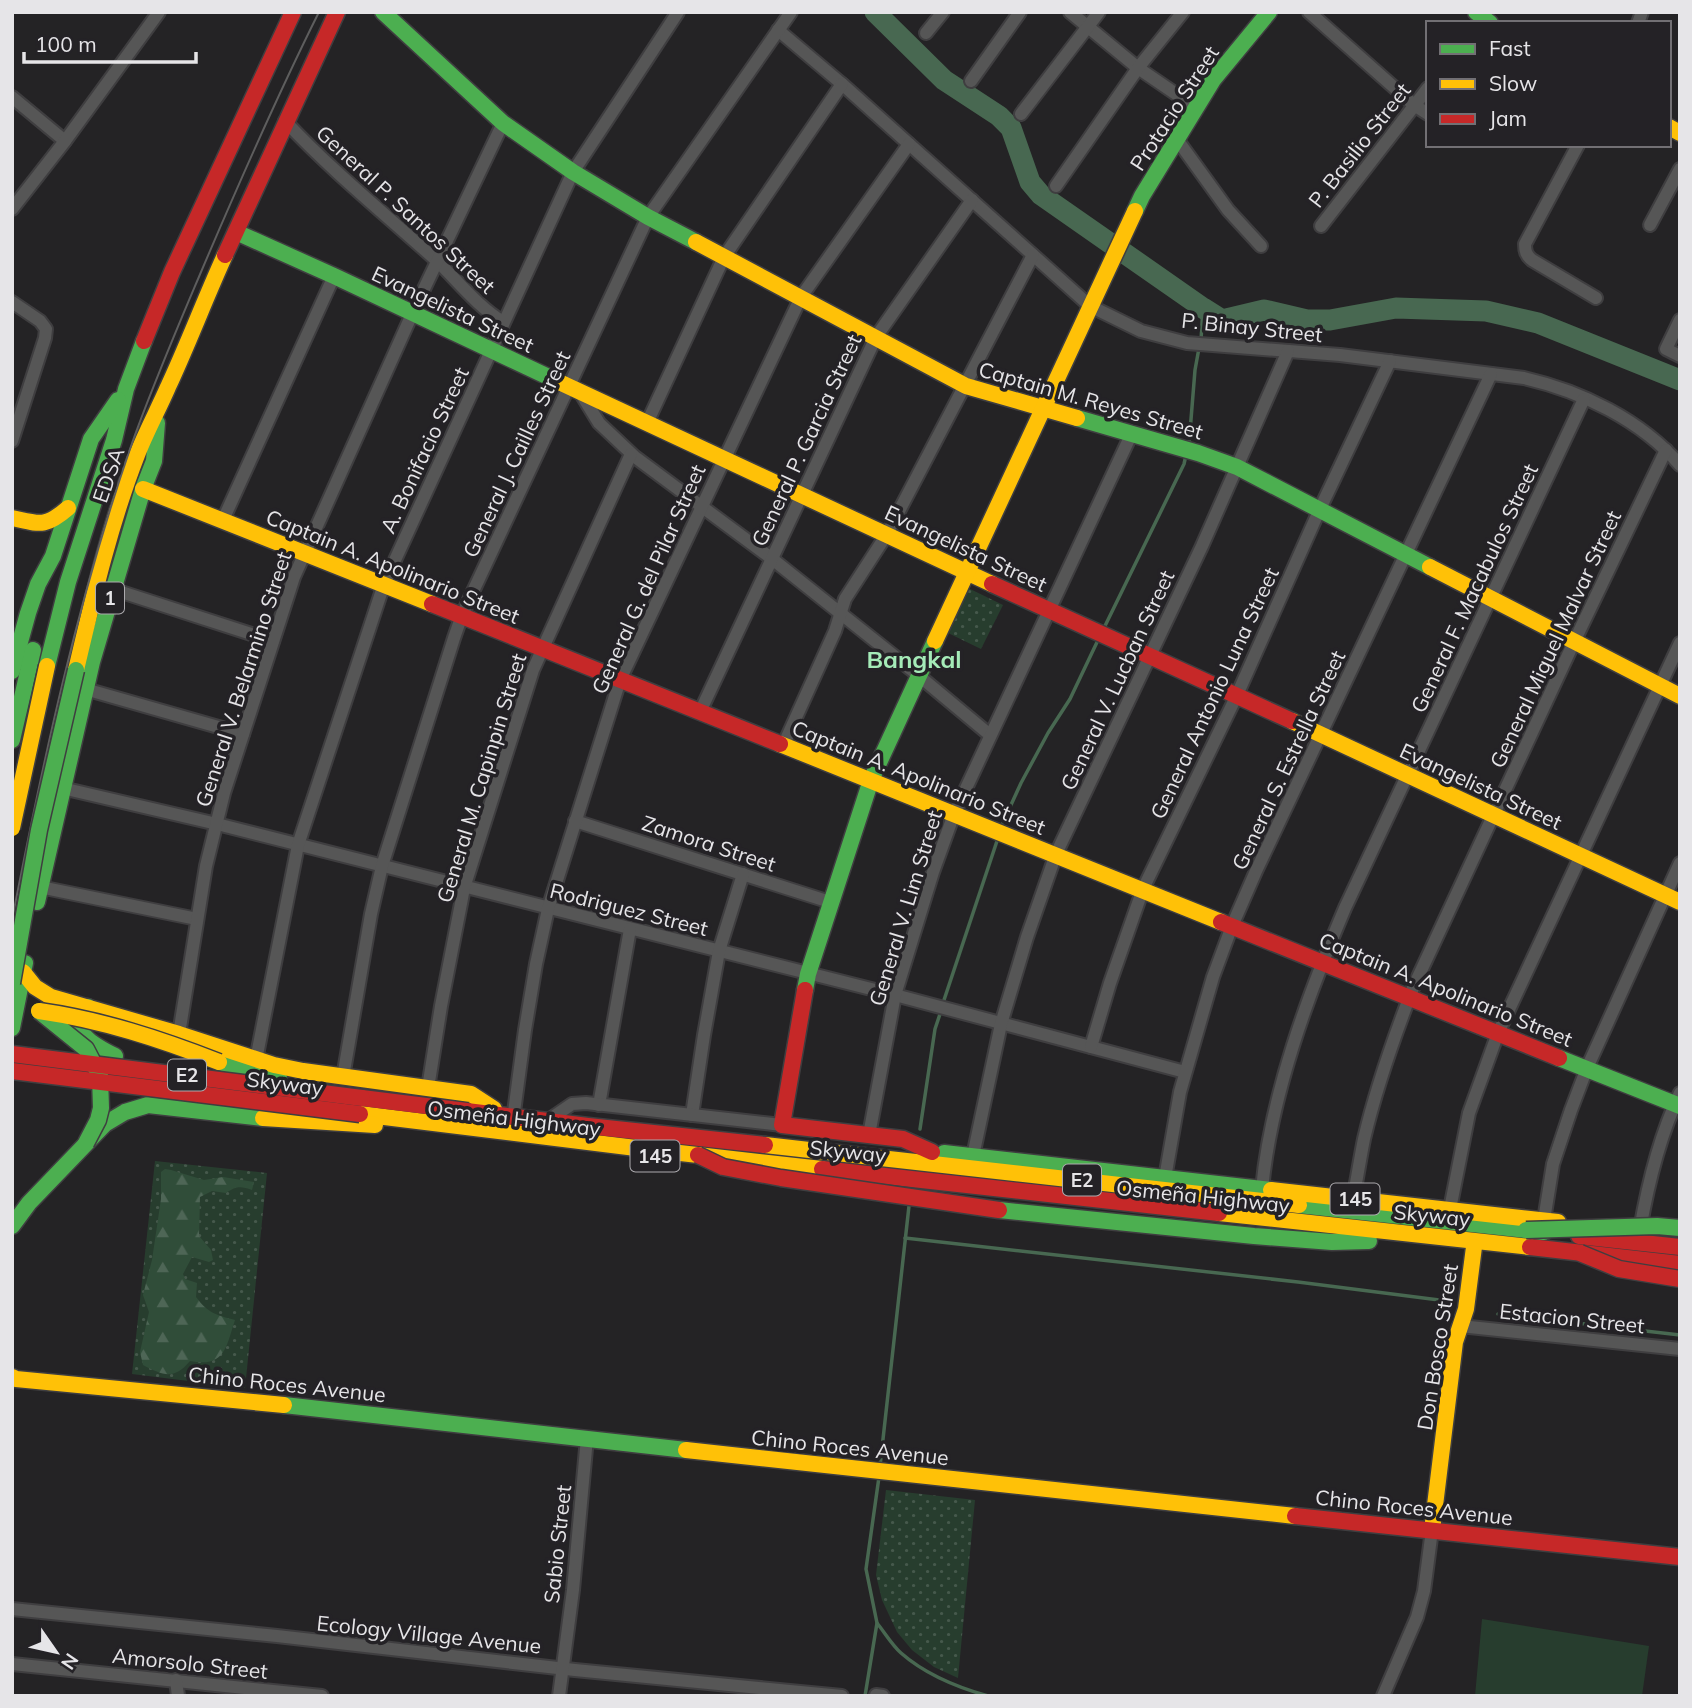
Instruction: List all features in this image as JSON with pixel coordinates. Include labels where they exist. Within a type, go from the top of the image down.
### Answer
[{"type":"main road","name":"EDSA","points":[[18,978],[39,830],[115,519],[137,454],[201,307],[337,12]]},
{"type":"main road","name":"Captain M. Reyes Street","points":[[383,12],[503,124],[573,172],[648,217],[966,386],[1198,453],[1237,467],[1680,696]]},
{"type":"main road","name":"Protacio Street","points":[[782,1125],[808,974],[871,780],[1142,196],[1213,80],[1269,12]]},
{"type":"main road","name":"EDSA","points":[[12,828],[68,582],[113,442],[126,389],[172,272],[288,15]]},
{"type":"main road","name":"Evangelista Street","points":[[236,232],[1672,898]]},
{"type":"main road","name":"EDSA","points":[[68,508],[91,439],[126,389]]},
{"type":"main road","name":"1","points":[[18,978],[40,887],[51,820],[62,788],[85,688],[112,589],[154,461],[158,409]]},
{"type":"main road","name":"Captain A. Apolinario Street","points":[[143,489],[1410,998],[1678,1101]]},
{"type":"main road","name":"1","points":[[12,671],[28,613],[68,508]]},
{"type":"main road","points":[[12,518],[43,524],[55,520],[68,508]]},
{"type":"main road","points":[[12,530],[39,535],[52,555]]},
{"type":"main road","name":"1","points":[[12,740],[30,660],[52,582],[52,555]]},
{"type":"main road","points":[[12,1028],[18,978]]},
{"type":"main road","name":"Osmeña Highway","points":[[18,978],[28,981],[42,993],[256,1060],[303,1071],[471,1094],[494,1109]]},
{"type":"main road","points":[[89,1006],[79,1017],[79,1027],[85,1037],[99,1048],[179,1077],[234,1101]]},
{"type":"main road","name":"Osmeña Highway","points":[[86,1143],[101,1108],[100,1076],[86,1049],[39,1011],[74,1015],[122,1028],[253,1072],[345,1090],[553,1117],[903,1155],[932,1152],[973,1156],[1450,1209],[1680,1240]]},
{"type":"main road","points":[[12,1043],[115,1056]]},
{"type":"main road","name":"Skyway","points":[[12,1054],[588,1126],[1680,1247]]},
{"type":"main road","name":"Osmeña Highway","points":[[12,1073],[635,1154],[1680,1270]]},
{"type":"main road","name":"Skyway","points":[[12,1073],[698,1155],[1680,1264]]},
{"type":"main road","points":[[12,1226],[29,1203],[111,1119],[148,1105],[279,1119],[421,1128]]},
{"type":"main road","name":"Osmeña Highway","points":[[782,1125],[910,1141],[932,1152]]},
{"type":"main road","points":[[698,1155],[723,1167],[758,1174],[999,1210],[1316,1241],[1364,1242],[1385,1237]]},
{"type":"main road","points":[[1525,1230],[1657,1226],[1680,1228]]},
{"type":"main road","name":"Don Bosco Street","points":[[1432,1530],[1455,1342],[1466,1309],[1474,1247]]},
{"type":"main road","points":[[1580,1253],[1619,1269],[1680,1279]]},
{"type":"main road","name":"Chino Roces Avenue","points":[[14,1379],[200,1396],[1680,1557]]},
{"type":"main road","points":[[1438,1487],[1439,1498],[1448,1518],[1475,1535]]},
{"type":"street","points":[[12,209],[159,12]]},
{"type":"street","name":"A. Bonifacio Street","points":[[256,1060],[298,845],[384,584],[573,172],[678,12]]},
{"type":"street","name":"General J. Cailles Street","points":[[343,1077],[382,866],[462,615],[574,390],[648,217],[791,12]]},
{"type":"street","points":[[926,33],[943,12]]},
{"type":"street","points":[[971,81],[1020,12]]},
{"type":"street","points":[[1070,12],[1138,68],[1195,107]]},
{"type":"street","points":[[1021,114],[1098,12]]},
{"type":"street","points":[[1056,186],[1138,68],[1183,12]]},
{"type":"street","points":[[1309,12],[1426,113]]},
{"type":"street","name":"P. Binay Street","points":[[778,30],[1090,306],[1141,331],[1187,343],[1390,361],[1524,378],[1548,384],[1615,413],[1638,427],[1680,465]]},
{"type":"street","points":[[647,423],[724,257],[842,85]]},
{"type":"street","name":"P. Basilio Street","points":[[1321,226],[1426,90]]},
{"type":"street","points":[[12,97],[65,141]]},
{"type":"street","name":"General P. Santos Street","points":[[285,121],[365,199],[438,262],[487,311],[503,322]]},
{"type":"street","name":"General V. Belarmino Street","points":[[179,1034],[206,866],[224,793],[294,577],[413,312],[503,124]]},
{"type":"street","points":[[1176,138],[1228,209],[1261,246]]},
{"type":"street","name":"General G. del Pilar Street","points":[[514,1112],[525,1030],[548,909],[620,680],[801,297],[909,144]]},
{"type":"street","points":[[1577,147],[1525,248],[1527,256],[1532,260],[1596,298]]},
{"type":"street","points":[[1650,225],[1680,169]]},
{"type":"street","name":"General P. Garcia Street","points":[[700,712],[876,337],[972,200]]},
{"type":"street","points":[[783,746],[835,631],[845,599],[887,534],[1033,255]]},
{"type":"street","points":[[223,520],[334,276]]},
{"type":"street","points":[[12,302],[40,321],[46,329],[12,441]]},
{"type":"street","points":[[1680,320],[1666,349],[1680,356]]},
{"type":"street","name":"General V. Lucban Street","points":[[973,1156],[1001,1024],[1027,937],[1056,855],[1237,467],[1288,351]]},
{"type":"street","name":"General Antonio Luna Street","points":[[1091,1047],[1143,889],[1237,695],[1390,361]]},
{"type":"street","name":"General S. Estrella Street","points":[[1165,1178],[1174,1115],[1185,1072],[1213,977],[1233,926],[1256,871],[1491,374]]},
{"type":"street","points":[[574,390],[599,423],[631,454],[771,558],[990,735]]},
{"type":"street","name":"General F. Macabulos Street","points":[[1262,1189],[1268,1135],[1291,1053],[1322,962],[1584,399]]},
{"type":"street","name":"General V. Lim Street","points":[[869,1135],[895,995],[954,814],[1131,435]]},
{"type":"street","name":"General Miguel Malvar Street","points":[[1353,1199],[1365,1138],[1396,1031],[1493,815],[1666,450]]},
{"type":"street","name":"General M. Capinpin Street","points":[[428,1088],[464,888],[533,670],[631,454]]},
{"type":"street","points":[[112,589],[273,641]]},
{"type":"street","points":[[1450,1209],[1469,1114],[1498,1033],[1680,643]]},
{"type":"street","points":[[85,688],[243,734]]},
{"type":"street","name":"Rodriguez Street","points":[[62,788],[217,824],[895,995],[1185,1072]]},
{"type":"street","name":"Zamora Street","points":[[575,821],[830,902]]},
{"type":"street","points":[[1544,1220],[1553,1164],[1587,1068],[1672,898],[1680,863]]},
{"type":"street","points":[[692,1115],[719,951],[743,874]]},
{"type":"street","points":[[40,887],[197,919]]},
{"type":"street","points":[[600,1105],[630,929]]},
{"type":"street","points":[[1640,1234],[1653,1168],[1678,1101]]},
{"type":"street","name":"Osmeña Highway","points":[[553,1117],[572,1104],[586,1103],[782,1125]]},
{"type":"street","name":"Estacion Street","points":[[1460,1326],[1680,1349]]},
{"type":"street","name":"Sabio Street","points":[[559,1696],[573,1590],[587,1438]]},
{"type":"street","name":"Don Bosco Street","points":[[1383,1696],[1417,1617],[1424,1591],[1432,1530]]},
{"type":"street","name":"Ecology Village Avenue","points":[[12,1609],[842,1696]]},
{"type":"street","name":"Amorsolo Street","points":[[12,1664],[322,1696]]},
{"type":"street","points":[[176,1680],[178,1696]]},
{"type":"street","points":[[876,1695],[883,1696]]},
{"type":"green space","points":[[968,588],[1003,605],[981,649],[946,632]]},
{"type":"green space","points":[[155,1161],[267,1173],[245,1388],[132,1374]]},
{"type":"green space","points":[[165,1169],[204,1180],[223,1177],[254,1182],[252,1190],[239,1187],[226,1193],[212,1191],[200,1197],[199,1236],[211,1250],[213,1260],[209,1262],[192,1257],[183,1274],[185,1279],[197,1283],[196,1297],[204,1307],[217,1315],[235,1320],[226,1347],[217,1358],[202,1362],[190,1361],[173,1374],[143,1365],[140,1352],[149,1312],[143,1295],[152,1260],[161,1199],[161,1172]]},
{"type":"green space","points":[[886,1490],[975,1500],[958,1678],[934,1667],[912,1650],[897,1632],[882,1600],[876,1575]]},
{"type":"green space","points":[[1482,1619],[1649,1646],[1642,1696],[1475,1696]]},
{"type":"waterway","points":[[875,12],[944,80],[999,116],[1011,128],[1030,182],[1041,195],[1222,320],[1264,310],[1307,320],[1330,320],[1396,308],[1486,311],[1538,323],[1680,380]]},
{"type":"waterway","points":[[1201,340],[1203,308]]},
{"type":"waterway","points":[[1189,444],[1199,348]]},
{"type":"waterway","points":[[1104,628],[1186,455]]},
{"type":"waterway","points":[[1001,827],[1021,783],[1070,699],[1099,638]]},
{"type":"waterway","points":[[943,1003],[998,838]]},
{"type":"waterway","points":[[920,1129],[935,1029],[941,1011]]},
{"type":"waterway","points":[[880,1466],[909,1206]]},
{"type":"waterway","points":[[905,1238],[1447,1301]]},
{"type":"waterway","points":[[1498,1314],[1680,1335]]},
{"type":"waterway","points":[[865,1696],[877,1623],[866,1569],[879,1477]]},
{"type":"waterway","points":[[877,1623],[898,1650],[921,1668],[953,1684],[988,1696]]},
{"type":"tram line","points":[[12,920],[63,682],[94,565],[130,449],[146,404],[229,207],[319,12]]},
{"type":"traffic: fast","points":[[383,12],[503,123],[573,172],[696,242]]},
{"type":"traffic: fast","points":[[1135,211],[1213,80],[1269,12]]},
{"type":"traffic: fast","points":[[1476,12],[1487,21]]},
{"type":"traffic: fast","points":[[236,232],[557,381]]},
{"type":"traffic: fast","points":[[47,666],[68,582],[114,440],[126,389],[144,341]]},
{"type":"traffic: fast","points":[[12,671],[28,613],[38,584],[53,556],[91,439],[118,400]]},
{"type":"traffic: fast","points":[[1077,418],[1237,467],[1430,567]]},
{"type":"traffic: fast","points":[[37,902],[92,662],[143,489],[154,461],[157,423]]},
{"type":"traffic: fast","points":[[805,990],[871,780],[935,641]]},
{"type":"traffic: fast","points":[[12,740],[33,650]]},
{"type":"traffic: fast","points":[[12,983],[39,830],[76,670]]},
{"type":"traffic: fast","points":[[12,1028],[25,963]]},
{"type":"traffic: fast","points":[[88,1007],[82,1016],[81,1030],[85,1037],[99,1048],[115,1056]]},
{"type":"traffic: fast","points":[[39,1011],[86,1049],[100,1076],[101,1108],[86,1143]]},
{"type":"traffic: fast","points":[[1559,1058],[1680,1106]]},
{"type":"traffic: fast","points":[[219,1062],[279,1078]]},
{"type":"traffic: fast","points":[[12,1226],[29,1203],[105,1124],[125,1112],[148,1105],[263,1118]]},
{"type":"traffic: fast","points":[[944,1153],[1271,1190]]},
{"type":"traffic: fast","points":[[1299,1205],[1544,1232]]},
{"type":"traffic: fast","points":[[999,1210],[1254,1236],[1332,1242],[1369,1241]]},
{"type":"traffic: fast","points":[[1526,1230],[1657,1226],[1680,1228]]},
{"type":"traffic: fast","points":[[284,1405],[686,1450]]},
{"type":"traffic: slow","points":[[1671,128],[1680,133]]},
{"type":"traffic: slow","points":[[935,641],[1135,211]]},
{"type":"traffic: slow","points":[[696,242],[966,386],[1077,418]]},
{"type":"traffic: slow","points":[[76,670],[103,561],[127,481],[225,255]]},
{"type":"traffic: slow","points":[[557,381],[992,584]]},
{"type":"traffic: slow","points":[[143,489],[432,604]]},
{"type":"traffic: slow","points":[[12,518],[48,522],[68,508]]},
{"type":"traffic: slow","points":[[1430,567],[1680,696]]},
{"type":"traffic: slow","points":[[12,828],[47,666]]},
{"type":"traffic: slow","points":[[1292,721],[1680,902]]},
{"type":"traffic: slow","points":[[780,744],[1221,922]]},
{"type":"traffic: slow","points":[[23,972],[35,987],[51,997],[274,1065],[471,1094],[494,1109]]},
{"type":"traffic: slow","points":[[39,1011],[130,1031],[219,1062]]},
{"type":"traffic: slow","points":[[360,1114],[822,1169]]},
{"type":"traffic: slow","points":[[263,1118],[375,1125]]},
{"type":"traffic: slow","points":[[765,1145],[1299,1205]]},
{"type":"traffic: slow","points":[[1271,1190],[1558,1222]]},
{"type":"traffic: slow","points":[[1219,1213],[1530,1247]]},
{"type":"traffic: slow","points":[[1432,1530],[1455,1342],[1466,1309],[1474,1247]]},
{"type":"traffic: slow","points":[[12,1377],[284,1405]]},
{"type":"traffic: slow","points":[[686,1450],[1295,1516]]},
{"type":"traffic: jam","points":[[144,341],[172,272],[293,12]]},
{"type":"traffic: jam","points":[[225,255],[337,12]]},
{"type":"traffic: jam","points":[[992,584],[1292,721]]},
{"type":"traffic: jam","points":[[432,604],[780,744]]},
{"type":"traffic: jam","points":[[1221,922],[1559,1058]]},
{"type":"traffic: jam","points":[[805,990],[782,1125],[903,1139],[932,1152]]},
{"type":"traffic: jam","points":[[12,1054],[362,1098]]},
{"type":"traffic: jam","points":[[12,1071],[360,1114]]},
{"type":"traffic: jam","points":[[362,1098],[765,1145]]},
{"type":"traffic: jam","points":[[698,1155],[723,1167],[781,1178],[999,1210]]},
{"type":"traffic: jam","points":[[822,1169],[1219,1213]]},
{"type":"traffic: jam","points":[[1579,1236],[1680,1247]]},
{"type":"traffic: jam","points":[[1530,1247],[1680,1264]]},
{"type":"traffic: jam","points":[[1580,1253],[1619,1269],[1680,1279]]},
{"type":"traffic: jam","points":[[1295,1516],[1680,1557]]},
{"type":"district","name":"Bangkal","points":[[914,659]]}]
